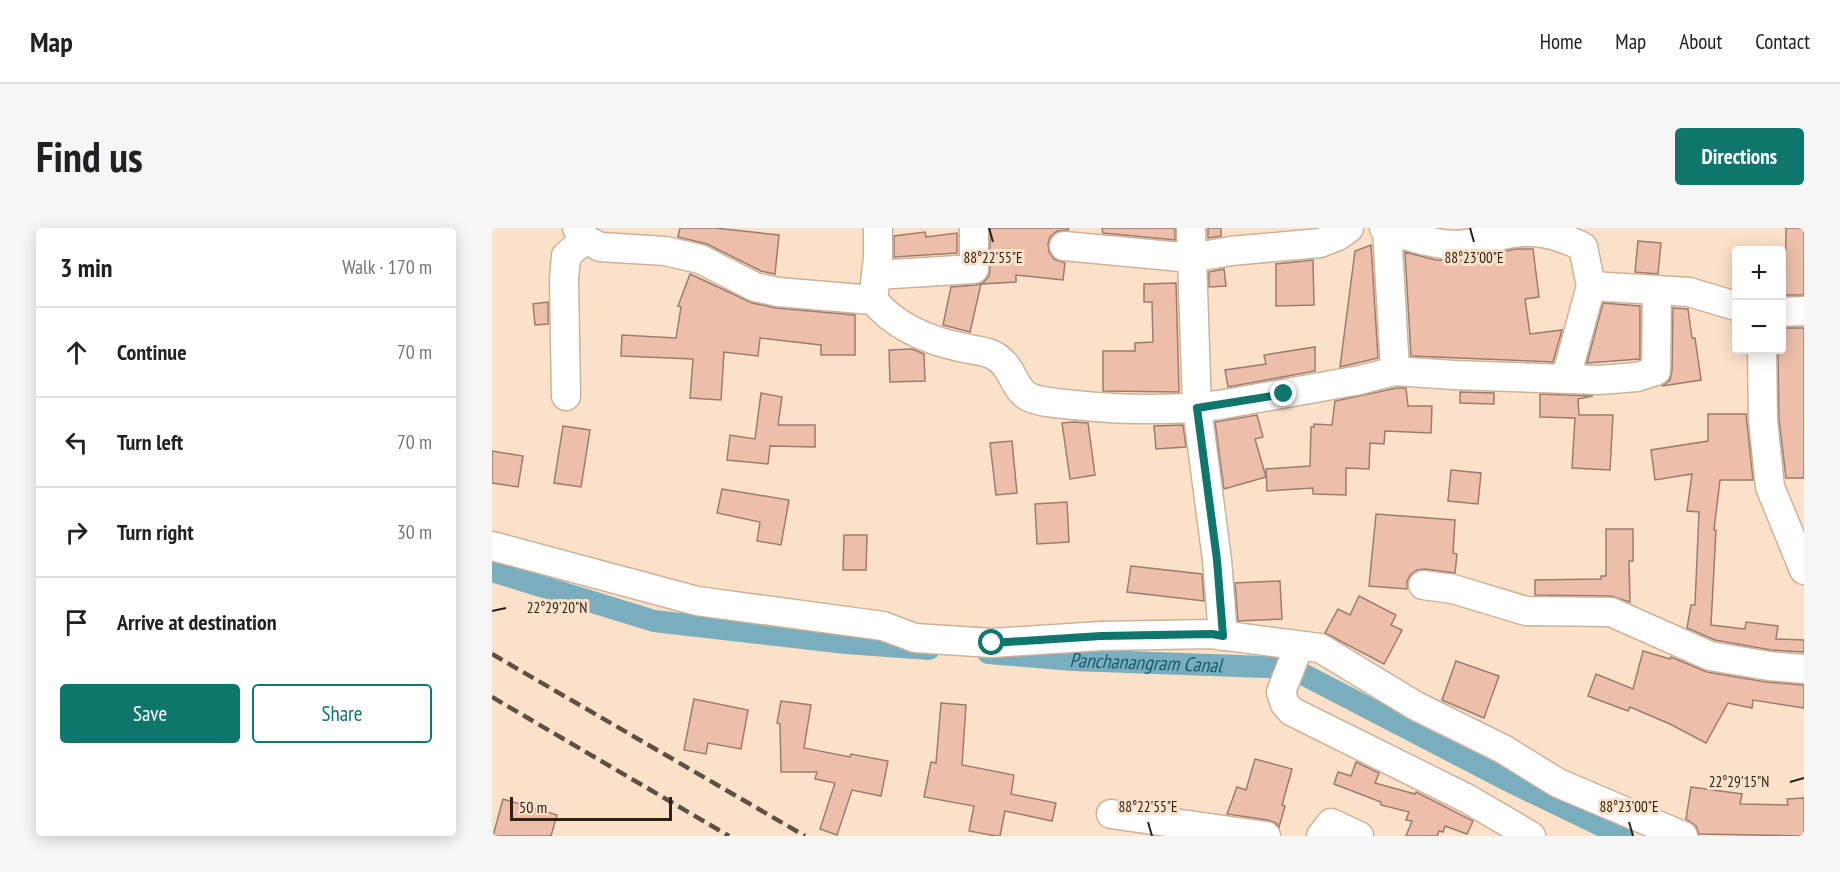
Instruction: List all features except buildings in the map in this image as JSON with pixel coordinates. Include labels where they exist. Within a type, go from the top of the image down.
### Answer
[{"type":"street","points":[[878,228],[875,288],[883,311],[909,331],[927,339],[988,352],[1001,358],[1027,396],[1056,403],[1116,410],[1197,408],[1359,380],[1395,371],[1599,380],[1637,377],[1656,371],[1657,290]]},
{"type":"street","points":[[566,396],[564,280],[566,256],[581,233],[600,247],[672,241],[700,259],[755,287],[778,292],[875,288],[974,269],[974,228]]},
{"type":"street","points":[[1191,228],[1197,408],[1217,560],[1223,636]]},
{"type":"street","points":[[1064,246],[1095,238],[1192,258],[1231,251],[1320,243],[1338,236],[1349,228]]},
{"type":"street","points":[[1395,371],[1386,229],[1432,242],[1456,244],[1476,243],[1504,235],[1543,232],[1567,239],[1583,247],[1591,286],[1566,378]]},
{"type":"street","points":[[1591,286],[1689,292],[1732,305]]},
{"type":"street","points":[[1786,312],[1804,311]]},
{"type":"street","points":[[1762,354],[1763,420],[1770,487],[1804,570]]},
{"type":"street","points":[[492,546],[697,601],[883,627],[915,638],[992,643],[1101,636],[1212,634],[1295,654],[1320,648],[1416,706],[1503,749],[1558,783],[1683,836]]},
{"type":"street","points":[[1423,585],[1453,589],[1526,611],[1611,612],[1710,656],[1769,666],[1804,669]]},
{"type":"street","points":[[1295,654],[1281,692],[1285,704],[1291,711],[1468,799],[1485,825],[1531,836]]},
{"type":"street","points":[[1111,814],[1266,836]]},
{"type":"street","points":[[1321,836],[1331,823],[1359,836]]},
{"type":"waterway","name":"Panchanangram Canal","points":[[492,571],[654,621],[846,643],[929,649]]},
{"type":"waterway","name":"Panchanangram Canal","points":[[988,653],[1073,660],[1291,668],[1507,780],[1623,836]]},
{"type":"railway","points":[[492,654],[805,836]]},
{"type":"railway","points":[[492,697],[729,836]]},
{"type":"route","points":[[992,643],[1101,636],[1212,634],[1223,636],[1217,560],[1197,408],[1284,394]]}]
